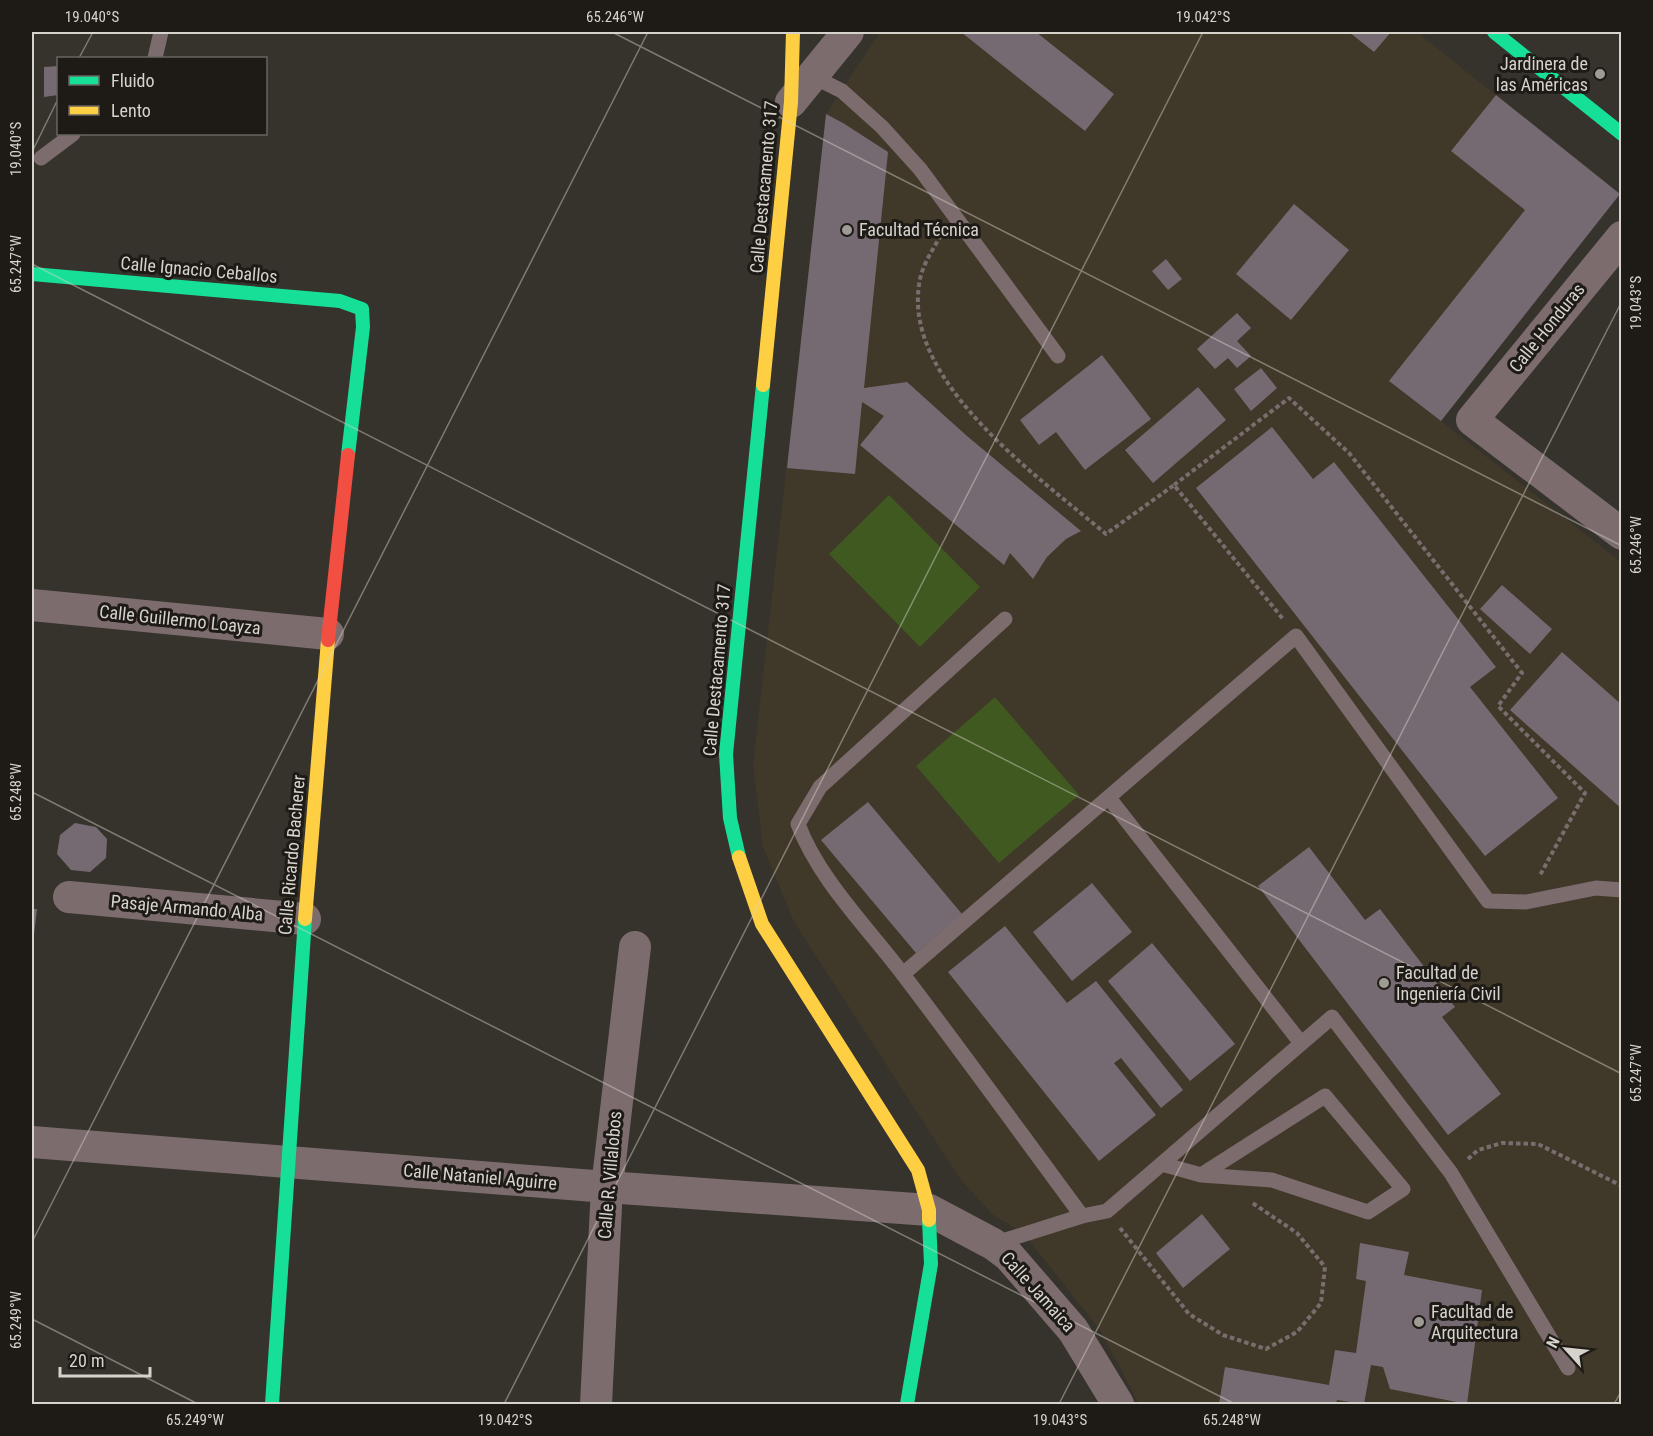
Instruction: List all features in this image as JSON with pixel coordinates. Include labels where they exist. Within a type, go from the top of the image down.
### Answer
[{"type":"street","name":"Calle Destacamento 317","points":[[793,32],[791,102],[726,754],[730,818],[741,867],[762,924],[918,1170],[929,1210],[931,1264],[907,1404]]},
{"type":"street","points":[[791,102],[848,32]]},
{"type":"street","points":[[1494,32],[1622,134]]},
{"type":"street","name":"Calle Honduras","points":[[1622,237],[1472,420],[1622,534]]},
{"type":"street","name":"Calle Ignacio Ceballos","points":[[32,274],[340,301],[362,309]]},
{"type":"street","name":"Calle Ricardo Bacherer","points":[[272,1404],[304,918],[328,634],[363,327],[362,309]]},
{"type":"street","name":"Calle Guillermo Loayza","points":[[32,605],[328,634]]},
{"type":"street","name":"Pasaje Armando Alba","points":[[69,897],[304,918]]},
{"type":"street","name":"Calle R. Villalobos","points":[[596,1404],[607,1187],[635,947]]},
{"type":"street","name":"Calle Nataniel Aguirre","points":[[32,1142],[929,1210]]},
{"type":"street","name":"Calle Jamaica","points":[[929,1210],[993,1244],[1009,1256],[1073,1330],[1118,1404]]},
{"type":"lane","points":[[155,57],[160,32]]},
{"type":"lane","points":[[812,76],[842,90],[882,127],[920,169],[1058,356]]},
{"type":"lane","points":[[41,158],[72,135]]},
{"type":"lane","points":[[1005,619],[820,787],[798,824],[805,844],[819,866],[903,974],[1082,1216]]},
{"type":"lane","points":[[903,974],[1296,636],[1488,901],[1526,902],[1596,888],[1622,890]]},
{"type":"lane","points":[[1109,798],[1301,1043]]},
{"type":"lane","points":[[993,1244],[1082,1216],[1107,1211],[1332,1017],[1451,1173],[1568,1368]]},
{"type":"lane","points":[[1162,1164],[1201,1175],[1272,1180],[1368,1212],[1403,1189],[1325,1096],[1201,1175]]},
{"type":"path","points":[[953,214],[925,263],[919,284],[918,309],[927,348],[955,395],[1013,455],[1106,534],[1174,486],[1289,398],[1348,453],[1522,673],[1498,706],[1585,793],[1526,902]]},
{"type":"path","points":[[1174,486],[1296,636]]},
{"type":"path","points":[[1451,1173],[1478,1150],[1502,1143],[1538,1144],[1622,1186]]},
{"type":"path","points":[[1107,1211],[1189,1314],[1223,1335],[1266,1349],[1297,1332],[1321,1303],[1325,1267],[1297,1233],[1241,1198]]},
{"type":"shaded area","points":[[880,32],[1417,32],[1620,194],[1441,421],[1621,562],[1621,1404],[1139,1404],[1100,1330],[1024,1234],[992,1214],[960,1179],[794,922],[763,847],[753,765],[826,114]]},
{"type":"green space","points":[[889,495],[980,587],[920,647],[829,554]]},
{"type":"green space","points":[[995,697],[1079,795],[999,863],[916,766]]},
{"type":"building","points":[[961,32],[1036,32],[1114,94],[1085,131]]},
{"type":"building","points":[[1349,32],[1391,32],[1374,52]]},
{"type":"building","points":[[57,66],[57,95],[44,97],[44,67]]},
{"type":"building","points":[[1496,95],[1620,194],[1441,421],[1389,381],[1525,210],[1451,151]]},
{"type":"building","points":[[826,114],[888,152],[864,388],[907,382],[967,436],[1081,531],[1066,539],[1047,557],[1033,579],[1010,553],[1004,565],[860,445],[884,416],[862,402],[855,474],[787,468]]},
{"type":"building","points":[[1294,204],[1349,250],[1291,320],[1236,274]]},
{"type":"building","points":[[1166,259],[1182,279],[1168,290],[1152,271]]},
{"type":"building","points":[[1237,313],[1251,328],[1237,341],[1251,356],[1237,368],[1228,358],[1215,369],[1197,349]]},
{"type":"building","points":[[1102,355],[1151,419],[1085,470],[1056,432],[1039,445],[1020,420]]},
{"type":"building","points":[[1261,368],[1277,388],[1251,411],[1234,389]]},
{"type":"building","points":[[1198,387],[1226,420],[1153,483],[1125,450]]},
{"type":"building","points":[[1272,427],[1313,479],[1334,462],[1496,667],[1470,687],[1558,798],[1485,856],[1196,488]]},
{"type":"building","points":[[1502,585],[1552,629],[1530,654],[1480,609]]},
{"type":"building","points":[[1562,652],[1622,705],[1622,809],[1510,710]]},
{"type":"building","points":[[868,802],[962,914],[916,953],[821,840]]},
{"type":"building","points":[[75,823],[96,827],[107,839],[106,858],[90,872],[71,870],[57,854],[60,835]]},
{"type":"building","name":"Facultad de Ingeniería Civil","points":[[1309,847],[1365,920],[1380,909],[1455,1007],[1442,1017],[1501,1094],[1448,1135],[1258,886]]},
{"type":"building","points":[[1092,883],[1132,932],[1072,981],[1033,932]]},
{"type":"building","points":[[32,909],[37,909],[33,943],[32,943]]},
{"type":"building","points":[[1005,926],[1067,1003],[1096,981],[1183,1090],[1161,1108],[1121,1058],[1114,1063],[1156,1115],[1099,1161],[948,972]]},
{"type":"building","points":[[1152,943],[1235,1044],[1190,1081],[1108,981]]},
{"type":"building","points":[[1202,1214],[1230,1249],[1183,1288],[1156,1253]]},
{"type":"building","name":"Facultad de Arquitectura","points":[[1360,1243],[1409,1252],[1404,1275],[1482,1290],[1467,1404],[1390,1389],[1383,1367],[1371,1365],[1364,1404],[1337,1400],[1336,1404],[1219,1404],[1225,1367],[1329,1385],[1335,1350],[1356,1353],[1366,1281],[1356,1279]]},
{"type":"traffic: fast","points":[[1494,32],[1622,134]]},
{"type":"traffic: fast","points":[[32,274],[340,301],[362,309],[363,327],[348,455]]},
{"type":"traffic: fast","points":[[739,857],[730,818],[726,754],[763,385]]},
{"type":"traffic: fast","points":[[272,1404],[305,919]]},
{"type":"traffic: fast","points":[[907,1404],[931,1264],[929,1220]]},
{"type":"traffic: slow","points":[[763,385],[791,102],[793,32]]},
{"type":"traffic: slow","points":[[305,919],[328,640]]},
{"type":"traffic: slow","points":[[739,857],[762,924],[918,1170],[929,1210],[929,1220]]},
{"type":"traffic: jam","points":[[328,640],[348,455]]},
{"type":"place","name":"Jardinera de las Américas","points":[[1600,74]]},
{"type":"place","name":"Facultad Técnica","points":[[847,230]]},
{"type":"place","name":"Facultad de Ingeniería Civil","points":[[1384,983]]},
{"type":"place","name":"Facultad de Arquitectura","points":[[1419,1322]]}]
